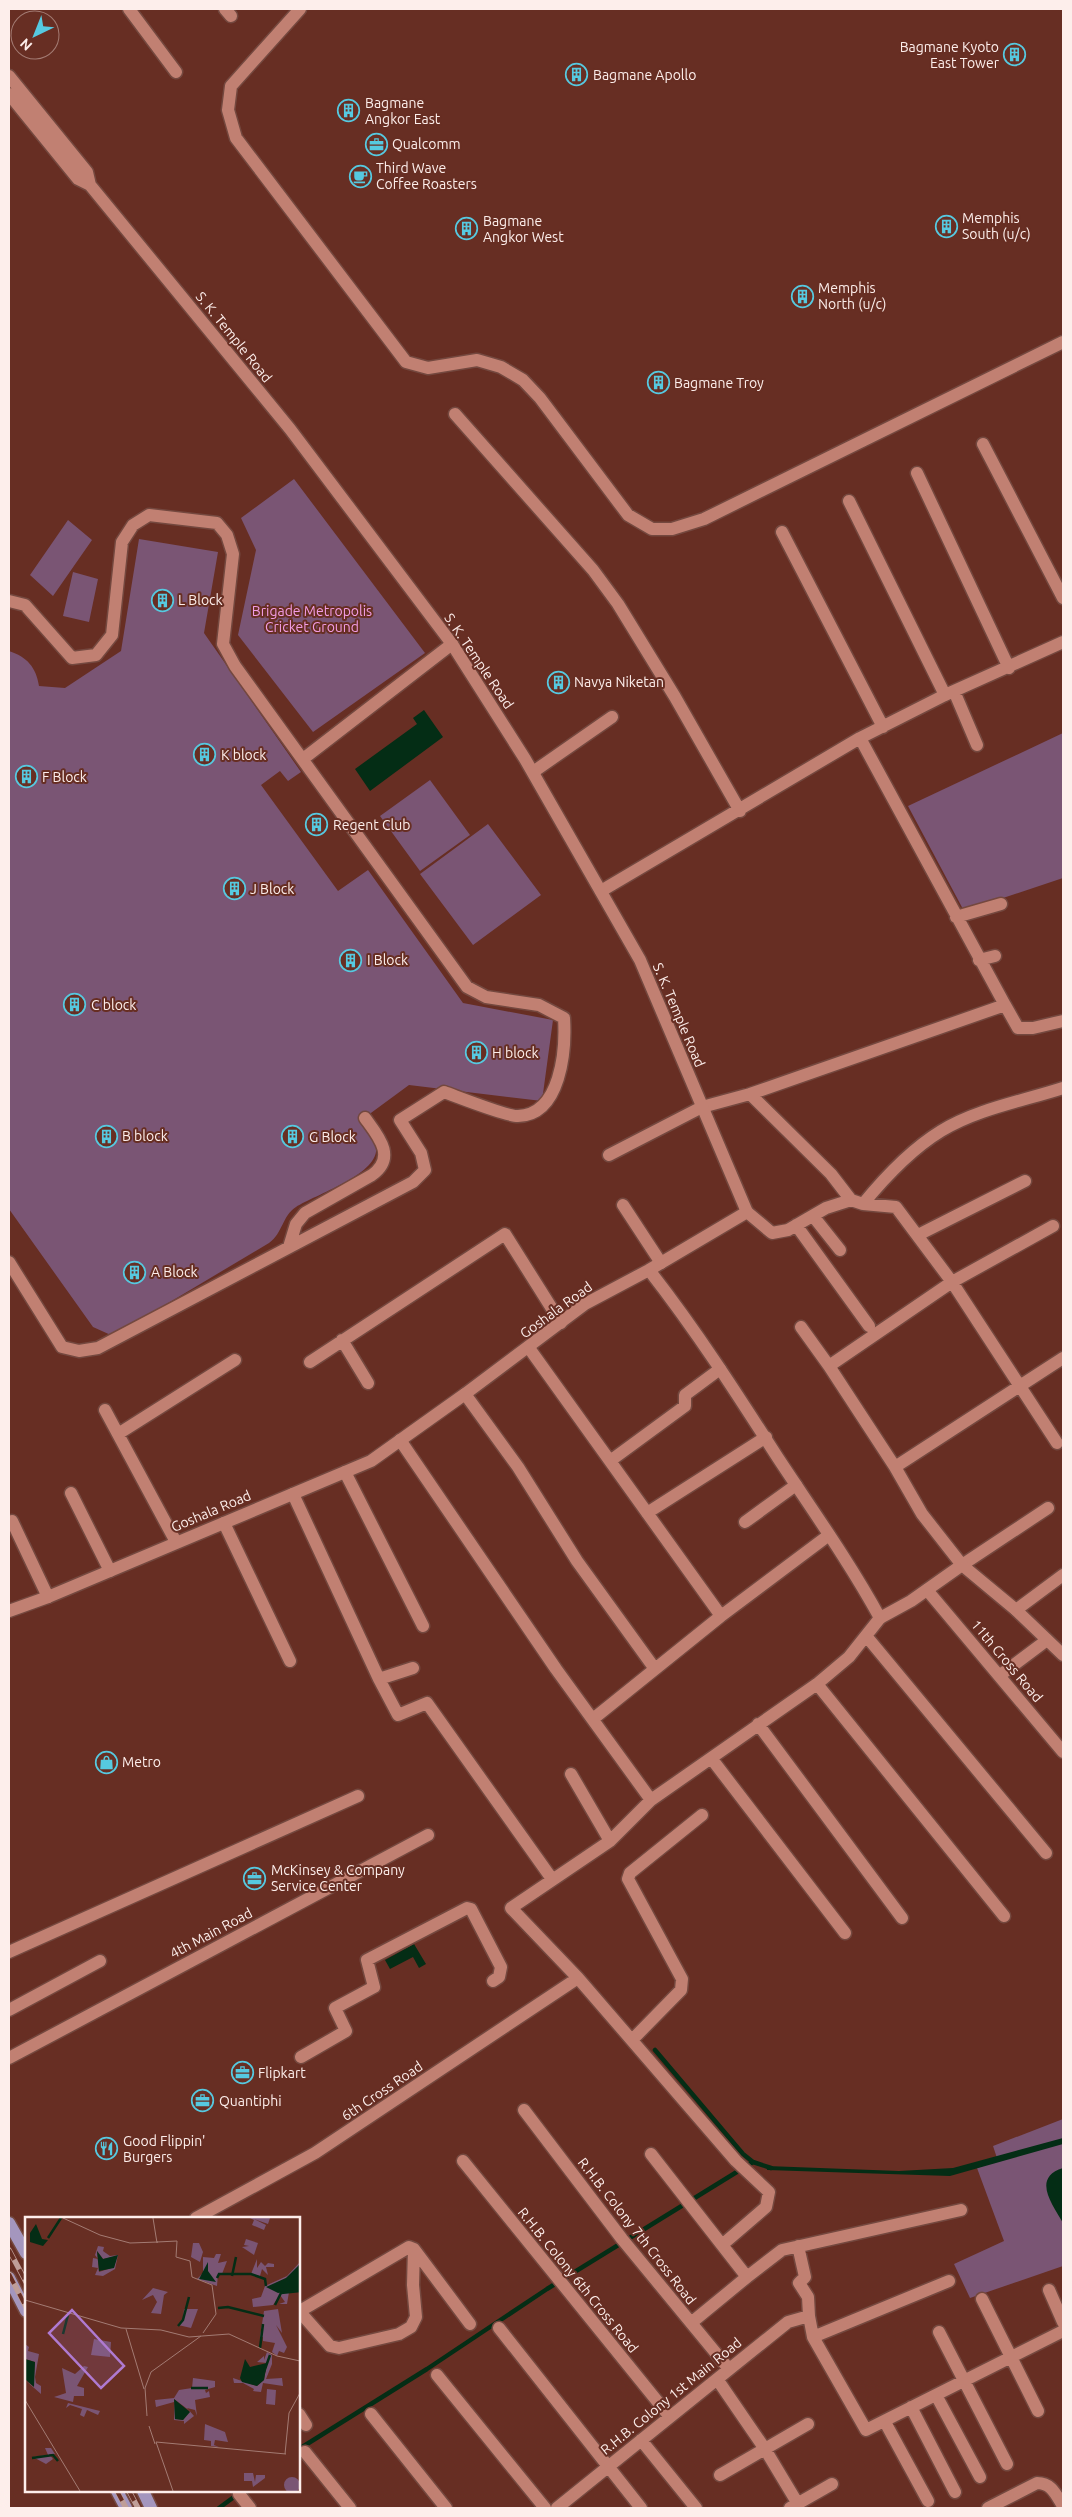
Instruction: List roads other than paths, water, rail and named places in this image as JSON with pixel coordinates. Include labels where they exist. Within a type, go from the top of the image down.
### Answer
[{"type":"main road","points":[[9,2223],[25,2251]]},
{"type":"main road","points":[[9,2278],[25,2309]]},
{"type":"main road","points":[[118,2492],[126,2508]]},
{"type":"main road","points":[[143,2492],[151,2508]]},
{"type":"street","points":[[129,9],[176,72]]},
{"type":"street","points":[[300,9],[231,86],[228,110],[236,138],[406,362],[428,368],[478,360],[500,367],[523,380],[540,398],[628,515],[652,529],[672,529],[704,519],[1063,342]]},
{"type":"street","name":"S. K. Temple Road","points":[[9,76],[87,172],[90,185]]},
{"type":"street","name":"S. K. Temple Road","points":[[9,94],[78,179],[90,185],[290,429],[452,644],[533,772],[640,960],[747,1212]]},
{"type":"street","points":[[455,414],[593,570],[618,604],[680,705],[740,811]]},
{"type":"street","points":[[983,444],[1063,598]]},
{"type":"street","points":[[917,473],[1008,668]]},
{"type":"street","points":[[850,501],[977,745]]},
{"type":"street","points":[[9,601],[25,605],[72,658],[96,655],[112,635],[122,542],[132,525],[149,515],[217,523],[227,534],[233,554],[223,644],[236,666],[467,987],[486,997],[539,1006],[564,1018],[565,1036],[555,1092],[539,1110],[518,1116],[444,1092],[400,1120],[421,1153],[425,1170],[413,1182],[98,1348],[80,1351],[62,1347],[9,1262]]},
{"type":"street","points":[[782,532],[883,727]]},
{"type":"street","points":[[601,891],[740,811],[860,738],[949,693],[1063,642]]},
{"type":"street","points":[[303,759],[452,644]]},
{"type":"street","points":[[533,772],[612,717]]},
{"type":"street","points":[[860,738],[979,960],[1018,1028],[1032,1028],[1063,1021]]},
{"type":"street","points":[[956,917],[1001,904]]},
{"type":"street","points":[[979,960],[995,956]]},
{"type":"street","points":[[610,1155],[702,1107],[750,1094],[1005,1005]]},
{"type":"street","points":[[863,1204],[893,1170],[918,1147],[942,1131],[978,1114],[1063,1088]]},
{"type":"street","points":[[750,1094],[831,1174],[851,1200],[863,1204],[896,1207],[952,1282],[1057,1443]]},
{"type":"street","points":[[289,1247],[296,1224],[305,1213],[381,1168],[385,1148],[383,1141],[365,1118]]},
{"type":"street","points":[[918,1235],[1025,1181]]},
{"type":"street","points":[[747,1212],[772,1233],[796,1225],[826,1208],[851,1200]]},
{"type":"street","points":[[623,1205],[661,1263]]},
{"type":"street","name":"Goshala Road","points":[[9,1611],[110,1571],[371,1461],[529,1348],[585,1304],[649,1270],[747,1212]]},
{"type":"street","points":[[813,1216],[840,1250]]},
{"type":"street","points":[[796,1225],[869,1326]]},
{"type":"street","points":[[829,1366],[952,1282],[1052,1226]]},
{"type":"street","points":[[310,1362],[505,1234],[561,1323]]},
{"type":"street","points":[[649,1270],[678,1307],[766,1437],[862,1584],[880,1618]]},
{"type":"street","points":[[801,1327],[829,1366],[895,1467],[922,1514],[962,1565],[1016,1610],[1063,1655]]},
{"type":"street","points":[[342,1340],[368,1383]]},
{"type":"street","points":[[529,1348],[721,1616]]},
{"type":"street","points":[[895,1467],[1020,1388],[1063,1358]]},
{"type":"street","points":[[118,1434],[235,1360]]},
{"type":"street","points":[[610,1461],[685,1406],[685,1395],[720,1369]]},
{"type":"street","points":[[465,1394],[518,1467],[577,1562],[655,1668]]},
{"type":"street","points":[[105,1410],[176,1542]]},
{"type":"street","points":[[647,1513],[766,1437]]},
{"type":"street","points":[[400,1440],[593,1720],[651,1800]]},
{"type":"street","points":[[344,1472],[423,1626]]},
{"type":"street","points":[[745,1522],[796,1485]]},
{"type":"street","points":[[70,1493],[110,1571]]},
{"type":"street","points":[[293,1494],[379,1679],[398,1715],[427,1702],[552,1878]]},
{"type":"street","points":[[722,2245],[766,2207],[770,2192],[736,2161],[578,1978],[511,1908],[552,1878],[610,1841],[651,1800],[817,1684],[849,1657],[867,1637],[880,1618],[927,1590],[1048,1508]]},
{"type":"street","points":[[12,1521],[48,1596]]},
{"type":"street","points":[[224,1523],[290,1661]]},
{"type":"street","points":[[593,1720],[721,1616],[829,1535]]},
{"type":"street","points":[[1016,1610],[1063,1575]]},
{"type":"street","name":"11th Cross Road","points":[[927,1590],[1063,1752]]},
{"type":"street","points":[[867,1637],[1046,1853]]},
{"type":"street","points":[[999,1676],[1047,1640]]},
{"type":"street","points":[[379,1679],[413,1668]]},
{"type":"street","points":[[817,1684],[1004,1916]]},
{"type":"street","points":[[758,1724],[902,1918]]},
{"type":"street","points":[[711,1758],[844,1933]]},
{"type":"street","points":[[571,1774],[610,1841]]},
{"type":"street","points":[[9,1952],[358,1796]]},
{"type":"street","points":[[632,2040],[681,1990],[683,1985],[682,1979],[628,1878],[630,1873],[702,1816]]},
{"type":"street","name":"4th Main Road","points":[[9,2058],[428,1835]]},
{"type":"street","points":[[301,2058],[346,2031],[336,2008],[374,1987],[367,1960],[467,1908],[471,1909],[501,1967],[500,1975],[493,1981]]},
{"type":"street","points":[[9,2010],[100,1961]]},
{"type":"street","name":"6th Cross Road","points":[[198,2217],[315,2153],[578,1978]]},
{"type":"street","name":"R.H.B. Colony 7th Cross Road","points":[[524,2110],[622,2239],[729,2369]]},
{"type":"street","points":[[651,2154],[747,2277]]},
{"type":"street","name":"R.H.B. Colony 6th Cross Road","points":[[463,2161],[670,2417]]},
{"type":"street","points":[[691,2323],[782,2250],[962,2210]]},
{"type":"street","points":[[798,2246],[805,2277],[799,2283],[808,2297],[808,2316],[813,2337],[866,2430],[1063,2331]]},
{"type":"street","points":[[300,2310],[405,2247],[414,2249],[470,2324]]},
{"type":"street","points":[[300,2312],[323,2342],[338,2348],[399,2334],[411,2327],[416,2317],[413,2285],[414,2249]]},
{"type":"street","points":[[813,2337],[949,2281]]},
{"type":"street","points":[[1049,2290],[1063,2322]]},
{"type":"street","points":[[982,2299],[1038,2411]]},
{"type":"street","name":"R.H.B. Colony 1st Main Road","points":[[557,2508],[788,2322],[808,2316]]},
{"type":"street","points":[[499,2328],[641,2508]]},
{"type":"street","points":[[939,2332],[1007,2464]]},
{"type":"street","points":[[437,2375],[544,2508]]},
{"type":"street","points":[[717,2379],[765,2449],[794,2506],[832,2484]]},
{"type":"street","points":[[936,2395],[980,2476]]},
{"type":"street","points":[[911,2407],[955,2492]]},
{"type":"street","points":[[370,2414],[446,2508]]},
{"type":"street","points":[[300,2416],[306,2425]]},
{"type":"street","points":[[884,2422],[928,2502]]},
{"type":"street","points":[[720,2475],[808,2424]]},
{"type":"street","points":[[641,2440],[696,2508]]},
{"type":"street","points":[[305,2452],[350,2508]]},
{"type":"street","points":[[988,2508],[1037,2483],[1045,2483],[1050,2486],[1063,2506]]},
{"type":"street","points":[[239,2494],[250,2508]]},
{"type":"waterway","points":[[655,2050],[743,2154],[753,2162],[771,2168]]},
{"type":"waterway","points":[[300,2448],[427,2369],[547,2289],[753,2162]]},
{"type":"waterway","points":[[219,2508],[238,2494]]},
{"type":"railway","points":[[9,2250],[25,2280]]},
{"type":"railway","points":[[9,2274],[25,2305]]},
{"type":"railway","points":[[118,2492],[126,2508]]},
{"type":"railway","points":[[130,2492],[138,2508]]},
{"type":"place","name":"Bagmane Kyoto East Tower","points":[[1015,55]]},
{"type":"place","name":"Bagmane Apollo","points":[[577,75]]},
{"type":"place","name":"Bagmane Angkor East","points":[[349,111]]},
{"type":"place","name":"Qualcomm","points":[[376,144]]},
{"type":"place","name":"Third Wave Coffee Roasters","points":[[360,176]]},
{"type":"place","name":"Memphis South (u/c)","points":[[946,226]]},
{"type":"place","name":"Bagmane Angkor West","points":[[467,229]]},
{"type":"place","name":"Memphis North (u/c)","points":[[802,296]]},
{"type":"place","name":"Bagmane Troy","points":[[658,383]]},
{"type":"place","name":"L Block","points":[[162,600]]},
{"type":"place","name":"Navya Niketan","points":[[558,682]]},
{"type":"place","name":"K block","points":[[205,755]]},
{"type":"place","name":"F Block","points":[[26,777]]},
{"type":"place","name":"Regent Club","points":[[317,825]]},
{"type":"place","name":"J Block","points":[[234,889]]},
{"type":"place","name":"I Block","points":[[351,960]]},
{"type":"place","name":"C block","points":[[75,1005]]},
{"type":"place","name":"H block","points":[[476,1053]]},
{"type":"place","name":"B block","points":[[106,1136]]},
{"type":"place","name":"G Block","points":[[293,1137]]},
{"type":"place","name":"A Block","points":[[135,1272]]},
{"type":"place","name":"Metro","points":[[106,1762]]},
{"type":"place","name":"McKinsey & Company Service Center","points":[[255,1878]]},
{"type":"place","name":"Flipkart","points":[[242,2073]]},
{"type":"place","name":"Quantiphi","points":[[203,2101]]},
{"type":"place","name":"Good Flippin' Burgers","points":[[107,2149]]},
{"type":"park label","name":"Brigade Metropolis Cricket Ground","points":[[312,620]]}]
